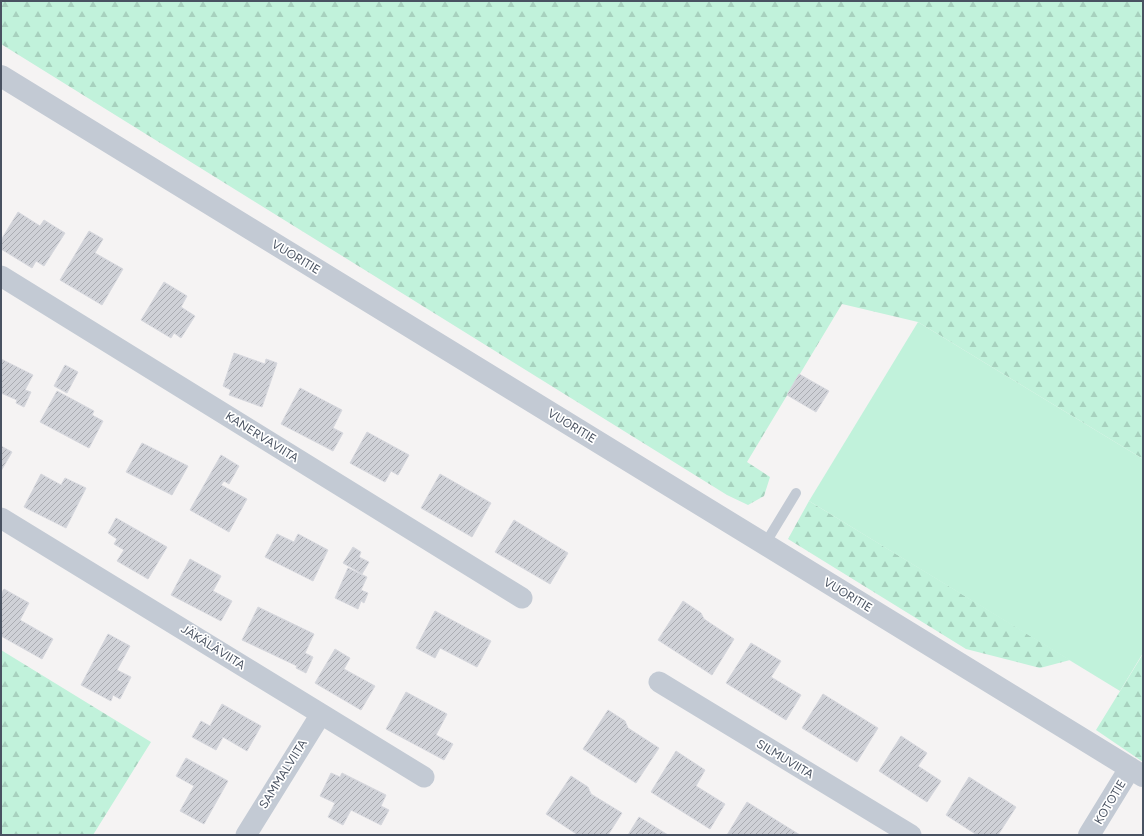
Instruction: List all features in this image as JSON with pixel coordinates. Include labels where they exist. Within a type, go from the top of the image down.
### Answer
[{"type":"street","name":"VUORITIE","points":[[1,76],[1136,772]]},
{"type":"street","name":"KANERVAVIITA","points":[[1,276],[522,598]]},
{"type":"street","name":"JÄKÄLÄVIITA","points":[[1,518],[424,777]]},
{"type":"street","name":"SILMUVIITA","points":[[659,682],[911,835]]},
{"type":"street","name":"SAMMALVIITA","points":[[246,835],[321,714]]},
{"type":"street","name":"KOTOTIE","points":[[1089,835],[1136,772]]},
{"type":"lane","points":[[765,544],[796,493]]},
{"type":"green space","points":[[1,1],[1143,1],[1143,459],[918,322],[842,304],[747,462],[770,477],[764,496],[748,505],[727,495],[1,44]]},
{"type":"green space","points":[[918,322],[1143,459],[1143,653],[1120,691],[809,501]]},
{"type":"green space","points":[[809,501],[1070,660],[1040,668],[966,649],[788,539]]},
{"type":"green space","points":[[1,650],[151,742],[93,835],[1,835]]},
{"type":"green space","points":[[1143,654],[1143,762],[1096,730]]},
{"type":"building","points":[[18,212],[40,226],[44,220],[65,233],[44,266],[36,261],[32,268],[1,249],[1,240]]},
{"type":"building","points":[[89,231],[103,239],[95,253],[123,269],[102,305],[60,280]]},
{"type":"building","points":[[164,282],[187,296],[181,307],[195,316],[181,338],[174,333],[171,338],[141,320]]},
{"type":"building","points":[[234,353],[265,364],[266,359],[277,363],[262,407],[229,395],[231,390],[223,386]]},
{"type":"building","points":[[1,359],[33,375],[25,390],[31,392],[24,407],[16,403],[17,400],[1,393]]},
{"type":"building","points":[[65,365],[78,372],[67,393],[54,386]]},
{"type":"building","points":[[799,374],[829,391],[816,412],[787,395]]},
{"type":"building","points":[[300,388],[342,410],[333,428],[343,433],[333,451],[281,424]]},
{"type":"building","points":[[57,391],[94,411],[92,415],[103,421],[89,448],[40,422]]},
{"type":"building","points":[[367,432],[409,455],[398,475],[391,471],[385,482],[350,463]]},
{"type":"building","points":[[142,443],[188,466],[172,495],[126,472]]},
{"type":"building","points":[[1,446],[12,452],[1,471]]},
{"type":"building","points":[[221,455],[239,466],[229,484],[224,481],[221,485],[247,499],[229,532],[190,510]]},
{"type":"building","points":[[41,474],[61,485],[65,478],[86,488],[66,528],[24,507]]},
{"type":"building","points":[[440,474],[491,503],[472,537],[421,508]]},
{"type":"building","points":[[116,518],[167,547],[148,579],[117,561],[124,550],[114,544],[117,539],[108,533]]},
{"type":"building","points":[[514,520],[568,553],[550,584],[495,552]]},
{"type":"building","points":[[277,534],[294,542],[298,534],[328,550],[313,581],[265,557]]},
{"type":"building","points":[[353,547],[361,552],[359,557],[369,562],[362,574],[343,563]]},
{"type":"building","points":[[190,559],[221,576],[213,591],[232,601],[221,621],[171,595]]},
{"type":"building","points":[[348,568],[367,577],[361,590],[368,593],[364,603],[361,601],[358,609],[335,598]]},
{"type":"building","points":[[4,589],[29,603],[20,620],[53,639],[42,659],[1,636],[1,594]]},
{"type":"building","points":[[683,601],[701,613],[704,619],[734,639],[712,675],[658,640]]},
{"type":"building","points":[[258,607],[314,634],[305,653],[313,657],[306,673],[296,668],[297,666],[242,640]]},
{"type":"building","points":[[435,611],[491,641],[477,667],[440,648],[435,658],[416,648]]},
{"type":"building","points":[[108,634],[130,646],[117,670],[131,677],[120,699],[113,695],[111,701],[81,685]]},
{"type":"building","points":[[751,643],[781,661],[771,677],[801,695],[786,720],[726,683]]},
{"type":"building","points":[[335,649],[350,658],[344,669],[375,686],[361,710],[315,683]]},
{"type":"building","points":[[406,692],[447,714],[436,735],[453,744],[444,760],[386,729]]},
{"type":"building","points":[[823,694],[878,728],[857,762],[802,728]]},
{"type":"building","points":[[222,704],[261,726],[247,751],[223,737],[216,750],[192,737],[201,721],[210,726]]},
{"type":"building","points":[[608,710],[625,721],[628,728],[659,748],[636,783],[583,749]]},
{"type":"building","points":[[901,736],[927,753],[918,766],[941,781],[927,802],[879,771]]},
{"type":"building","points":[[676,751],[705,770],[696,786],[725,804],[710,829],[651,792]]},
{"type":"building","points":[[186,758],[228,781],[204,824],[180,811],[194,786],[176,776]]},
{"type":"building","points":[[331,773],[340,777],[342,773],[386,795],[381,806],[389,810],[381,825],[351,810],[343,825],[328,817],[335,803],[320,796]]},
{"type":"building","points":[[571,776],[588,787],[591,794],[622,813],[608,835],[578,835],[546,814]]},
{"type":"building","points":[[969,777],[1016,807],[998,835],[977,835],[946,815]]},
{"type":"building","points":[[747,802],[800,835],[727,835]]},
{"type":"building","points":[[639,817],[668,835],[628,835]]}]
